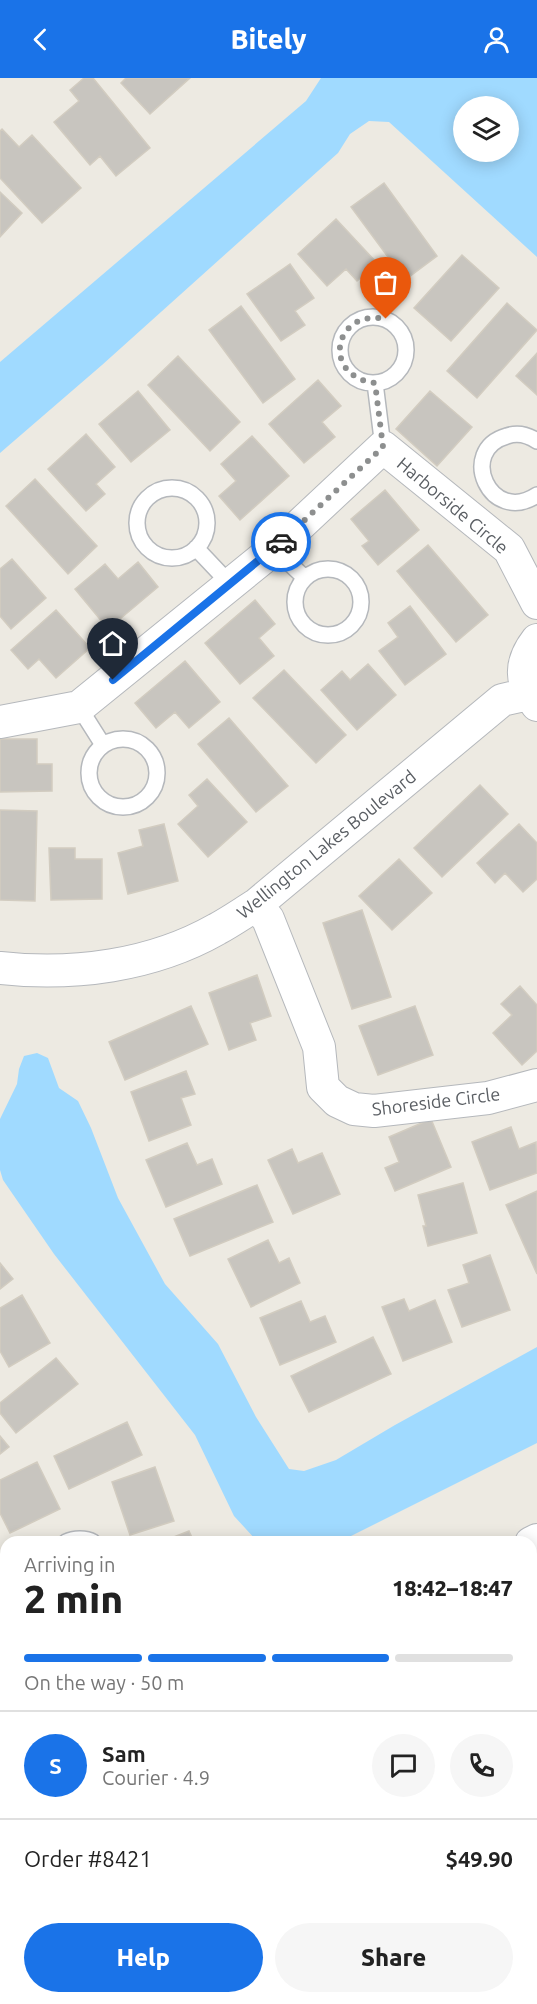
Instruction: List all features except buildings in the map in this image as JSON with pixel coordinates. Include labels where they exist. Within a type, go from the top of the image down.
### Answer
[{"type":"street","name":"Harborside Circle","points":[[0,722],[79,707],[274,549],[383,447],[484,507],[537,603]]},
{"type":"street","name":"Wellington Lakes Boulevard","points":[[0,968],[29,971],[77,971],[125,963],[172,950],[216,930],[256,905],[502,700],[533,699],[524,680],[524,664],[537,640]]},
{"type":"street","name":"Shoreside Circle","points":[[256,905],[268,919],[319,1047],[323,1087],[337,1101],[354,1109],[374,1111],[488,1098],[537,1085]]},
{"type":"lane","points":[[375,317],[386,319],[395,325],[406,344],[406,356],[396,374],[375,383],[354,378],[341,361],[340,350],[341,339],[354,322],[375,317]]},
{"type":"lane","points":[[375,383],[383,447]]},
{"type":"lane","points":[[537,441],[525,435],[513,434],[501,437],[485,453],[482,464],[482,476],[487,486],[484,507],[504,500],[526,501],[537,495]]},
{"type":"lane","points":[[172,487],[183,489],[194,495],[202,504],[207,515],[204,539],[196,548],[187,555],[176,558],[153,553],[145,546],[136,525],[137,514],[142,503],[160,489],[172,487]]},
{"type":"lane","points":[[196,548],[230,584]]},
{"type":"lane","points":[[274,549],[305,578]]},
{"type":"lane","points":[[337,570],[347,575],[355,583],[360,593],[361,605],[358,616],[351,625],[343,631],[322,634],[304,625],[295,606],[295,596],[298,586],[305,578],[314,571],[337,570]]},
{"type":"lane","points":[[79,707],[103,745]]},
{"type":"lane","points":[[113,740],[136,741],[153,756],[157,767],[157,778],[153,789],[137,805],[126,808],[115,807],[96,794],[88,774],[95,753],[103,745],[113,740]]},
{"type":"water","points":[[321,78],[537,78],[537,257],[389,122],[369,121],[350,134],[338,153],[102,365],[0,453],[0,362],[306,101]]},
{"type":"water","points":[[37,1053],[48,1058],[59,1088],[78,1101],[118,1198],[165,1284],[218,1344],[256,1417],[289,1469],[304,1471],[336,1460],[537,1347],[537,1443],[351,1536],[252,1536],[234,1516],[195,1435],[54,1254],[3,1180],[0,1170],[0,1119],[17,1084],[24,1056]]},
{"type":"way so far","points":[[281,542],[383,447],[375,383],[354,378],[341,361],[340,350],[341,339],[354,322],[364,318],[386,319]]},
{"type":"route","points":[[113,680],[281,542]]}]
